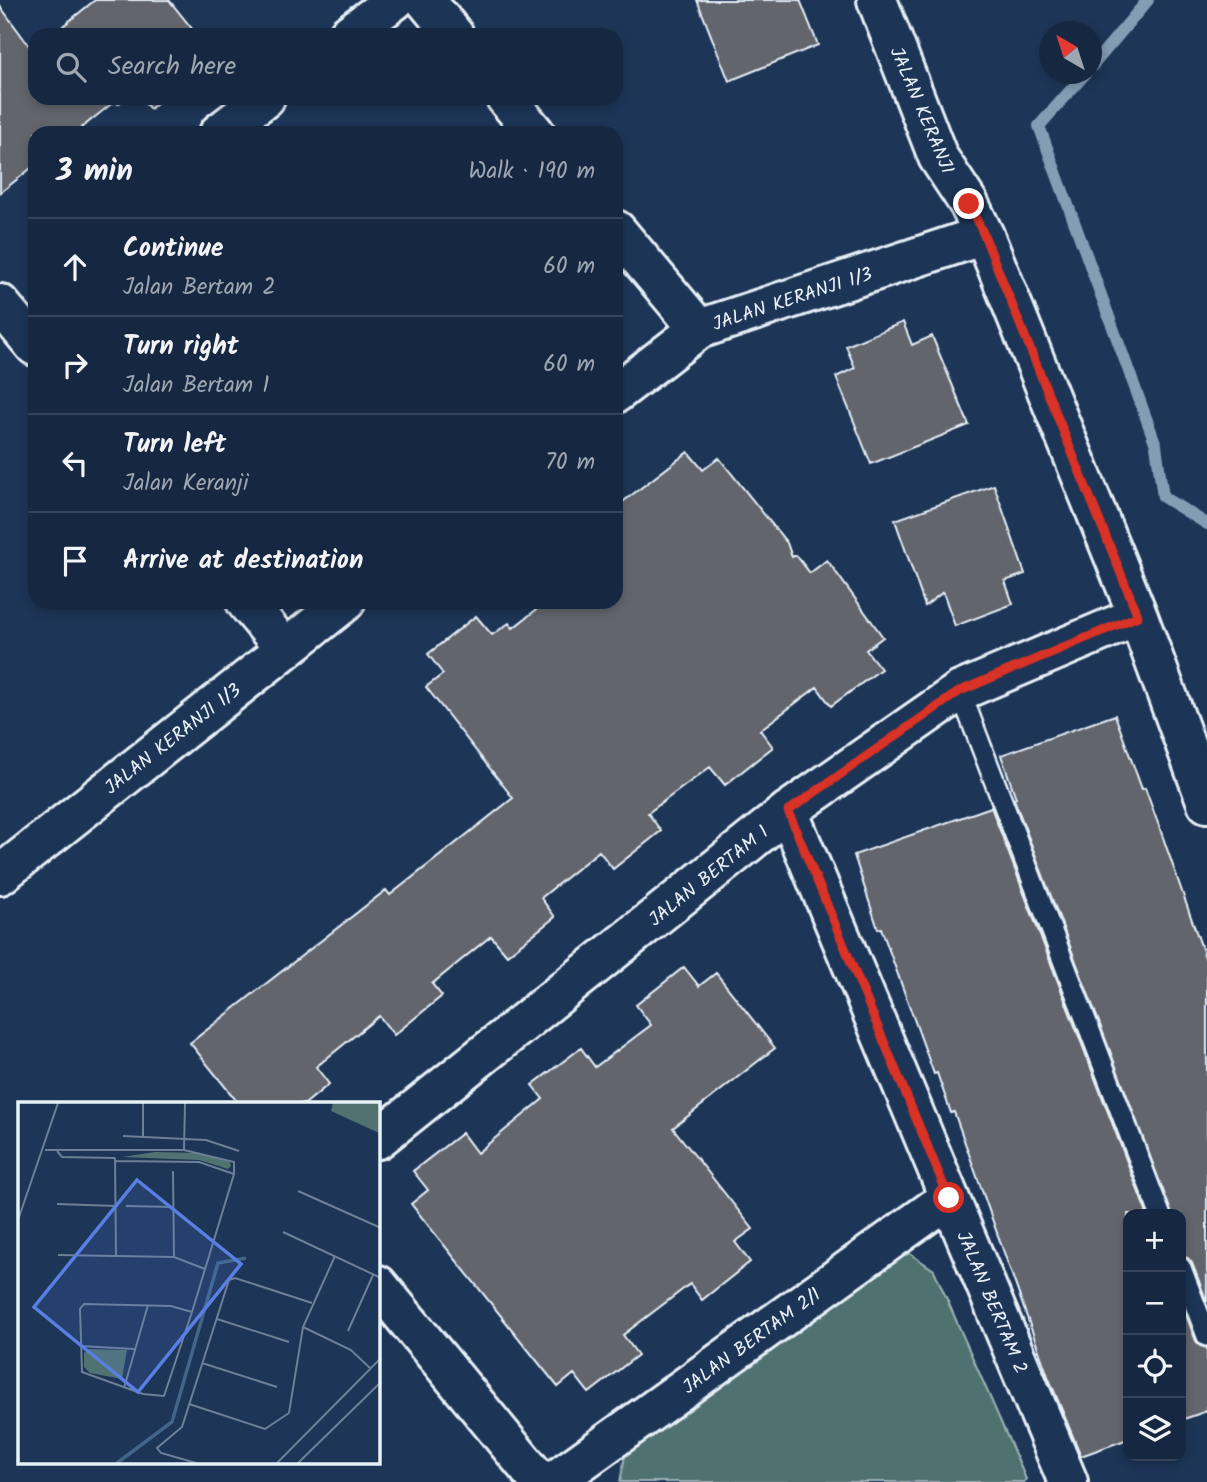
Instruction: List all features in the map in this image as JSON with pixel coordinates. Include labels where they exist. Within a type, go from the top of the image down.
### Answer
[{"type":"street","points":[[357,28],[395,0]]},
{"type":"street","points":[[425,0],[448,28]]},
{"type":"street","name":"JALAN KERANJI","points":[[877,0],[939,158],[969,204],[984,235],[1138,616],[1207,803]]},
{"type":"street","points":[[228,126],[256,105]]},
{"type":"street","points":[[512,105],[529,126]]},
{"type":"street","name":"JALAN KERANJI 1/3","points":[[623,388],[699,329],[984,235]]},
{"type":"street","points":[[623,238],[699,329]]},
{"type":"street","points":[[0,304],[28,338]]},
{"type":"street","points":[[252,609],[285,649]]},
{"type":"street","name":"JALAN KERANJI 1/3","points":[[0,875],[336,609]]},
{"type":"street","name":"JALAN BERTAM 1","points":[[380,1137],[788,811],[960,691],[1138,616]]},
{"type":"street","name":"JALAN BERTAM 2","points":[[788,811],[1068,1482]]},
{"type":"street","name":"JALAN BERTAM 2/1","points":[[553,1482],[949,1198]]},
{"type":"street","points":[[380,1287],[540,1482]]},
{"type":"lane","points":[[960,691],[1158,1209]]},
{"type":"lane","points":[[1183,1272],[1207,1336]]},
{"type":"green space","points":[[897,1245],[934,1270],[1026,1479],[1024,1482],[620,1482],[625,1456]]},
{"type":"building","points":[[95,0],[169,0],[191,28],[61,28]]},
{"type":"building","points":[[697,0],[800,0],[818,45],[729,81]]},
{"type":"building","points":[[0,6],[28,44],[28,105],[110,105],[84,126],[28,126],[28,171],[0,193]]},
{"type":"building","points":[[903,322],[912,345],[932,336],[969,425],[871,464],[836,377],[855,368],[846,346]]},
{"type":"building","points":[[688,452],[703,470],[719,458],[787,543],[792,557],[796,555],[810,573],[827,560],[883,637],[866,650],[881,669],[831,706],[817,687],[760,730],[773,747],[725,785],[710,767],[648,813],[661,831],[613,869],[599,851],[541,898],[555,917],[507,955],[491,936],[432,984],[442,996],[394,1035],[379,1016],[316,1067],[329,1084],[307,1102],[237,1102],[190,1043],[386,890],[390,895],[513,798],[426,687],[443,674],[428,654],[476,616],[492,635],[509,623],[513,628],[537,609],[623,609],[623,502]]},
{"type":"building","points":[[994,485],[1025,574],[1005,581],[1013,604],[955,626],[943,592],[925,606],[895,520]]},
{"type":"building","points":[[1115,715],[1142,789],[1145,788],[1207,963],[1207,1302],[1192,1263],[1186,1257],[1186,1209],[1170,1209],[1014,799],[1016,798],[1001,755]]},
{"type":"building","points":[[991,807],[1145,1209],[1123,1209],[1123,1441],[1081,1456],[1049,1379],[954,1112],[951,1113],[937,1073],[934,1074],[881,928],[878,929],[854,855]]},
{"type":"building","points":[[684,967],[699,986],[716,973],[775,1048],[673,1128],[753,1229],[735,1242],[750,1262],[702,1300],[690,1284],[623,1335],[638,1355],[589,1393],[574,1374],[558,1387],[411,1204],[428,1190],[413,1171],[462,1133],[477,1153],[543,1099],[532,1085],[581,1048],[595,1067],[651,1025],[636,1005]]},
{"type":"building","points":[[1186,1315],[1196,1341],[1207,1348],[1207,1411],[1186,1418]]},
{"type":"waterway","points":[[1102,54],[1148,0]]},
{"type":"waterway","points":[[1076,84],[1039,126],[1156,445],[1163,497],[1207,524]]},
{"type":"route","points":[[949,1198],[788,811],[960,691],[1138,616],[984,235],[969,204]]}]
